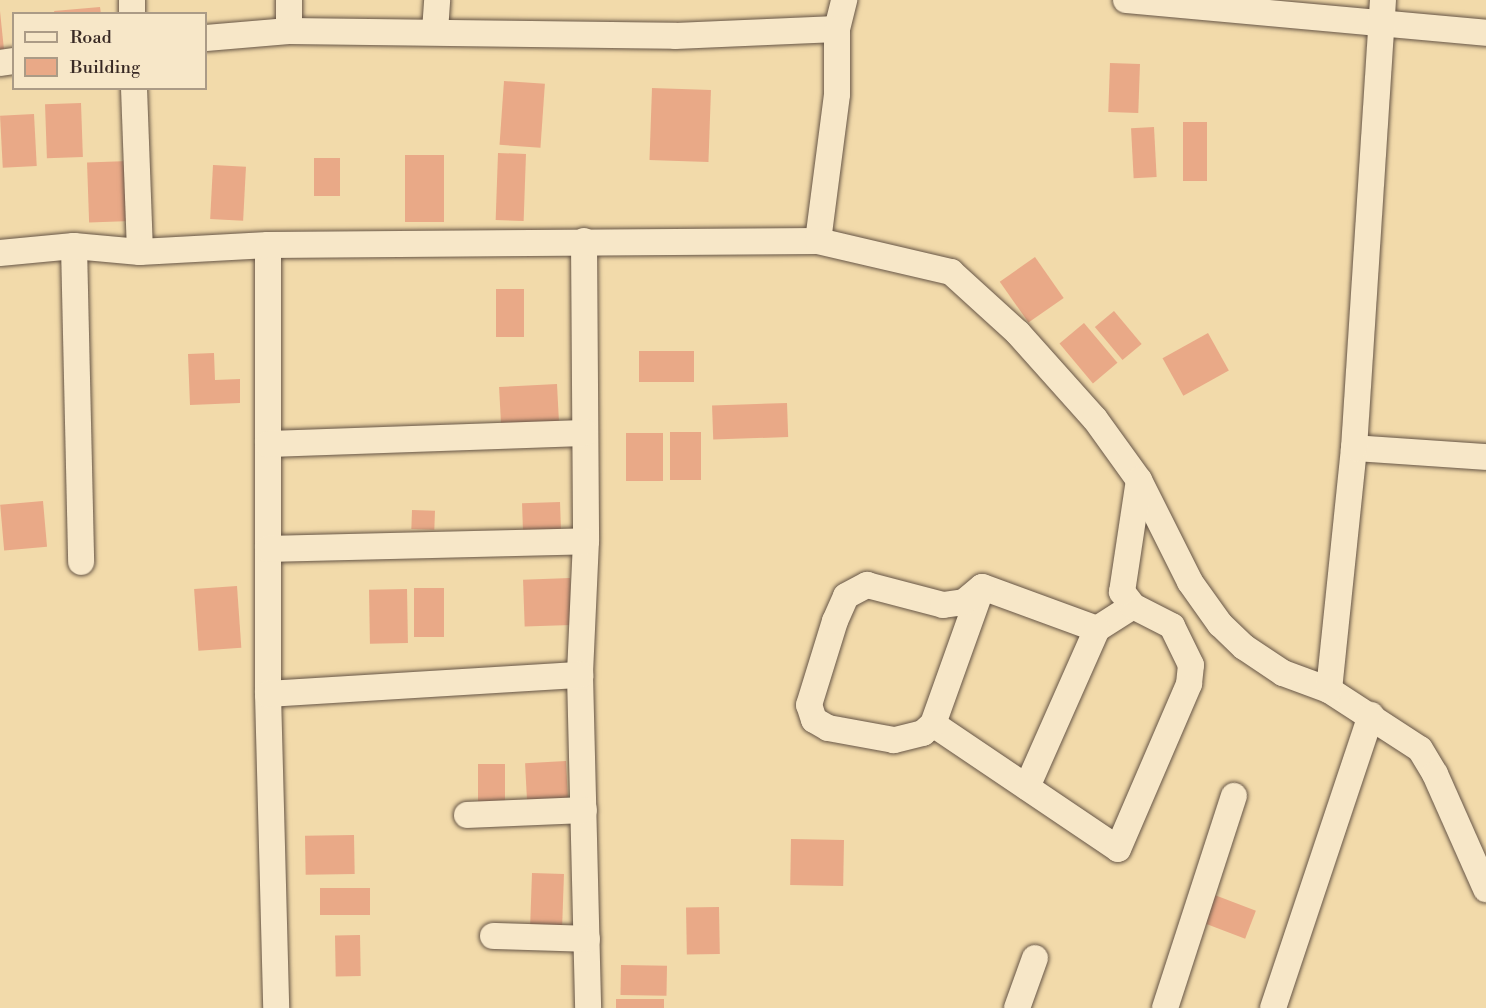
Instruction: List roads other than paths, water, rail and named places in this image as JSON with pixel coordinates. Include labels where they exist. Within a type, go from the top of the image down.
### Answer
[{"type":"street","points":[[289,0],[289,31]]},
{"type":"street","points":[[435,31],[437,0]]},
{"type":"street","points":[[818,241],[837,94],[837,29],[844,0]]},
{"type":"street","points":[[1126,0],[1383,12],[1486,33]]},
{"type":"street","points":[[1329,690],[1354,448],[1383,12]]},
{"type":"street","points":[[207,38],[289,31],[435,31],[675,36],[837,29]]},
{"type":"street","points":[[134,90],[140,252]]},
{"type":"street","points":[[584,241],[586,541],[580,675],[588,1008]]},
{"type":"street","points":[[0,253],[74,246],[140,252],[268,245],[818,241],[951,272],[1018,333],[1095,419],[1139,480],[1190,582],[1220,624],[1244,647],[1283,673],[1329,690],[1371,715],[1420,749],[1435,774],[1486,889]]},
{"type":"street","points":[[268,245],[268,694],[276,1008]]},
{"type":"street","points":[[74,246],[81,562]]},
{"type":"street","points":[[268,444],[585,433]]},
{"type":"street","points":[[1354,448],[1486,457]]},
{"type":"street","points":[[933,724],[1119,849],[1189,684],[1191,665],[1172,626],[1133,606],[1122,592],[1139,480]]},
{"type":"street","points":[[268,549],[586,541]]},
{"type":"street","points":[[867,585],[943,604],[964,602],[982,587],[933,724],[923,733],[894,740],[828,728],[814,720],[809,705],[835,621],[846,596],[867,585]]},
{"type":"street","points":[[982,587],[1097,629]]},
{"type":"street","points":[[1027,787],[1097,629],[1133,606]]},
{"type":"street","points":[[268,694],[580,675]]},
{"type":"street","points":[[1274,1008],[1371,715]]},
{"type":"street","points":[[1165,1008],[1234,796]]},
{"type":"street","points":[[466,815],[584,810]]},
{"type":"street","points":[[493,936],[586,939]]},
{"type":"street","points":[[1017,1008],[1035,958]]}]
